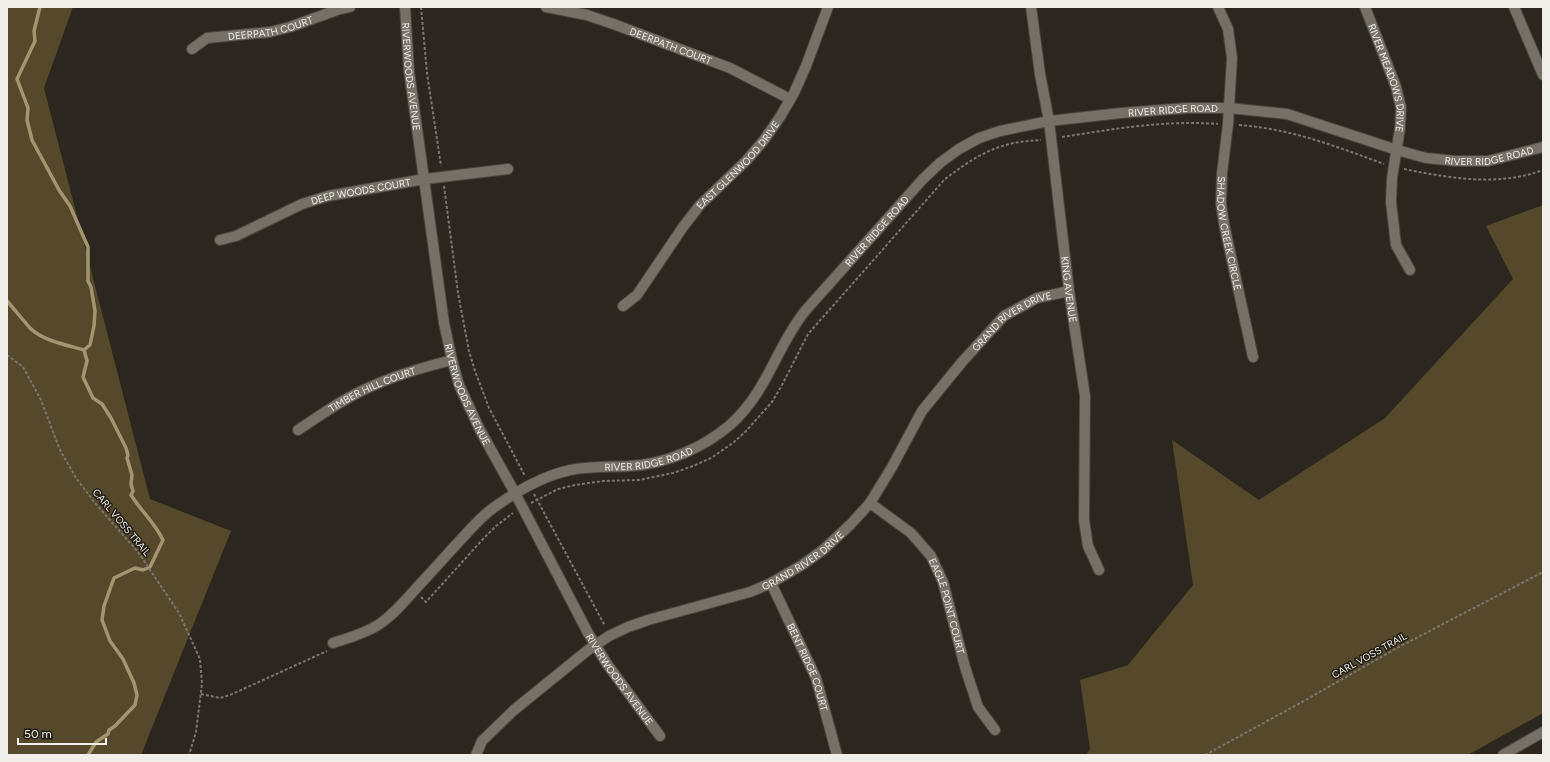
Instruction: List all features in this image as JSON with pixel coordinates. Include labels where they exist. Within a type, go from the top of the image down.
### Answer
[{"type":"street","name":"DEERPATH COURT","points":[[192,49],[207,38],[270,32],[350,7]]},
{"type":"street","name":"RIVERWOODS AVENUE","points":[[405,7],[409,72],[444,323],[459,385],[470,411],[595,645],[660,736]]},
{"type":"street","name":"DEERPATH COURT","points":[[546,7],[587,15],[616,25],[730,68],[790,99]]},
{"type":"street","name":"EAST GLENWOOD DRIVE","points":[[623,306],[637,294],[683,227],[700,206],[747,160],[764,140],[790,99],[806,66],[828,7]]},
{"type":"street","name":"KING AVENUE","points":[[1031,7],[1040,74],[1049,121],[1068,291],[1084,396],[1084,520],[1088,546],[1099,570]]},
{"type":"street","name":"SHADOW CREEK CIRCLE","points":[[1218,7],[1228,29],[1232,58],[1229,108],[1222,173],[1221,204],[1253,357]]},
{"type":"street","name":"RIVER MEADOWS DRIVE","points":[[1365,7],[1396,87],[1401,108],[1400,128],[1392,178],[1391,202],[1396,244],[1410,270]]},
{"type":"street","points":[[1514,7],[1543,75]]},
{"type":"street","name":"RIVER RIDGE ROAD","points":[[333,643],[362,633],[378,625],[403,603],[479,519],[494,506],[515,493],[550,476],[569,471],[590,467],[632,466],[660,461],[694,449],[730,425],[759,392],[783,343],[805,311],[924,178],[941,162],[959,149],[979,138],[1000,131],[1049,121],[1121,113],[1187,108],[1229,108],[1287,114],[1426,158],[1456,161],[1488,161],[1543,148]]},
{"type":"street","name":"DEEP WOODS COURT","points":[[220,240],[236,236],[297,206],[328,196],[425,179],[508,169]]},
{"type":"street","name":"GRAND RIVER DRIVE","points":[[476,755],[482,741],[514,710],[595,645],[609,636],[648,620],[750,592],[771,583],[802,565],[823,550],[851,524],[870,503],[892,467],[922,410],[962,362],[1004,316],[1038,298],[1068,291]]},
{"type":"street","name":"TIMBER HILL COURT","points":[[298,430],[338,404],[368,387],[392,377],[452,360]]},
{"type":"street","name":"EAGLE POINT COURT","points":[[870,503],[911,533],[930,556],[943,582],[963,660],[978,707],[995,730]]},
{"type":"street","name":"BENT RIDGE COURT","points":[[771,583],[816,678],[837,755]]},
{"type":"street","points":[[1503,755],[1543,732]]},
{"type":"path","points":[[421,7],[427,73],[442,170]]},
{"type":"path","points":[[1058,138],[1129,127],[1200,122],[1221,124]]},
{"type":"path","points":[[1236,125],[1254,126],[1297,134],[1340,147],[1387,165]]},
{"type":"path","points":[[1402,169],[1444,177],[1468,179],[1508,178],[1543,170]]},
{"type":"path","points":[[444,184],[458,292],[469,351],[479,383],[490,408],[526,478]]},
{"type":"path","name":"CARL VOSS TRAIL","points":[[7,355],[23,367],[41,400],[60,450],[76,478],[95,503],[138,552],[175,606],[200,659],[202,684],[200,709],[196,732],[189,755]]},
{"type":"path","points":[[533,492],[607,628]]},
{"type":"path","name":"CARL VOSS TRAIL","points":[[1205,755],[1397,648],[1543,572]]},
{"type":"shaded area","points":[[7,7],[73,7],[44,88],[150,499],[231,531],[141,755],[7,755]]},
{"type":"shaded area","points":[[1543,205],[1543,713],[1468,755],[1086,755],[1090,749],[1080,680],[1128,665],[1193,585],[1172,440],[1259,500],[1385,418],[1513,279],[1486,226]]},
{"type":"waterway","points":[[40,7],[34,31],[35,41],[17,79],[28,108],[27,120],[32,140],[59,190],[70,206],[88,247],[88,281],[91,287],[95,311],[90,345],[84,350]]},
{"type":"waterway","points":[[7,301],[35,332],[56,342],[84,350]]},
{"type":"waterway","points":[[84,350],[87,361],[83,377],[93,398],[102,404],[111,418],[126,448],[132,475],[131,484],[133,491],[131,495],[156,528],[163,540],[150,567],[143,570],[135,568],[114,578],[104,606],[102,620],[110,641],[123,659],[134,683],[137,695],[135,705],[115,726],[109,730],[108,734],[96,742],[88,755]]}]
